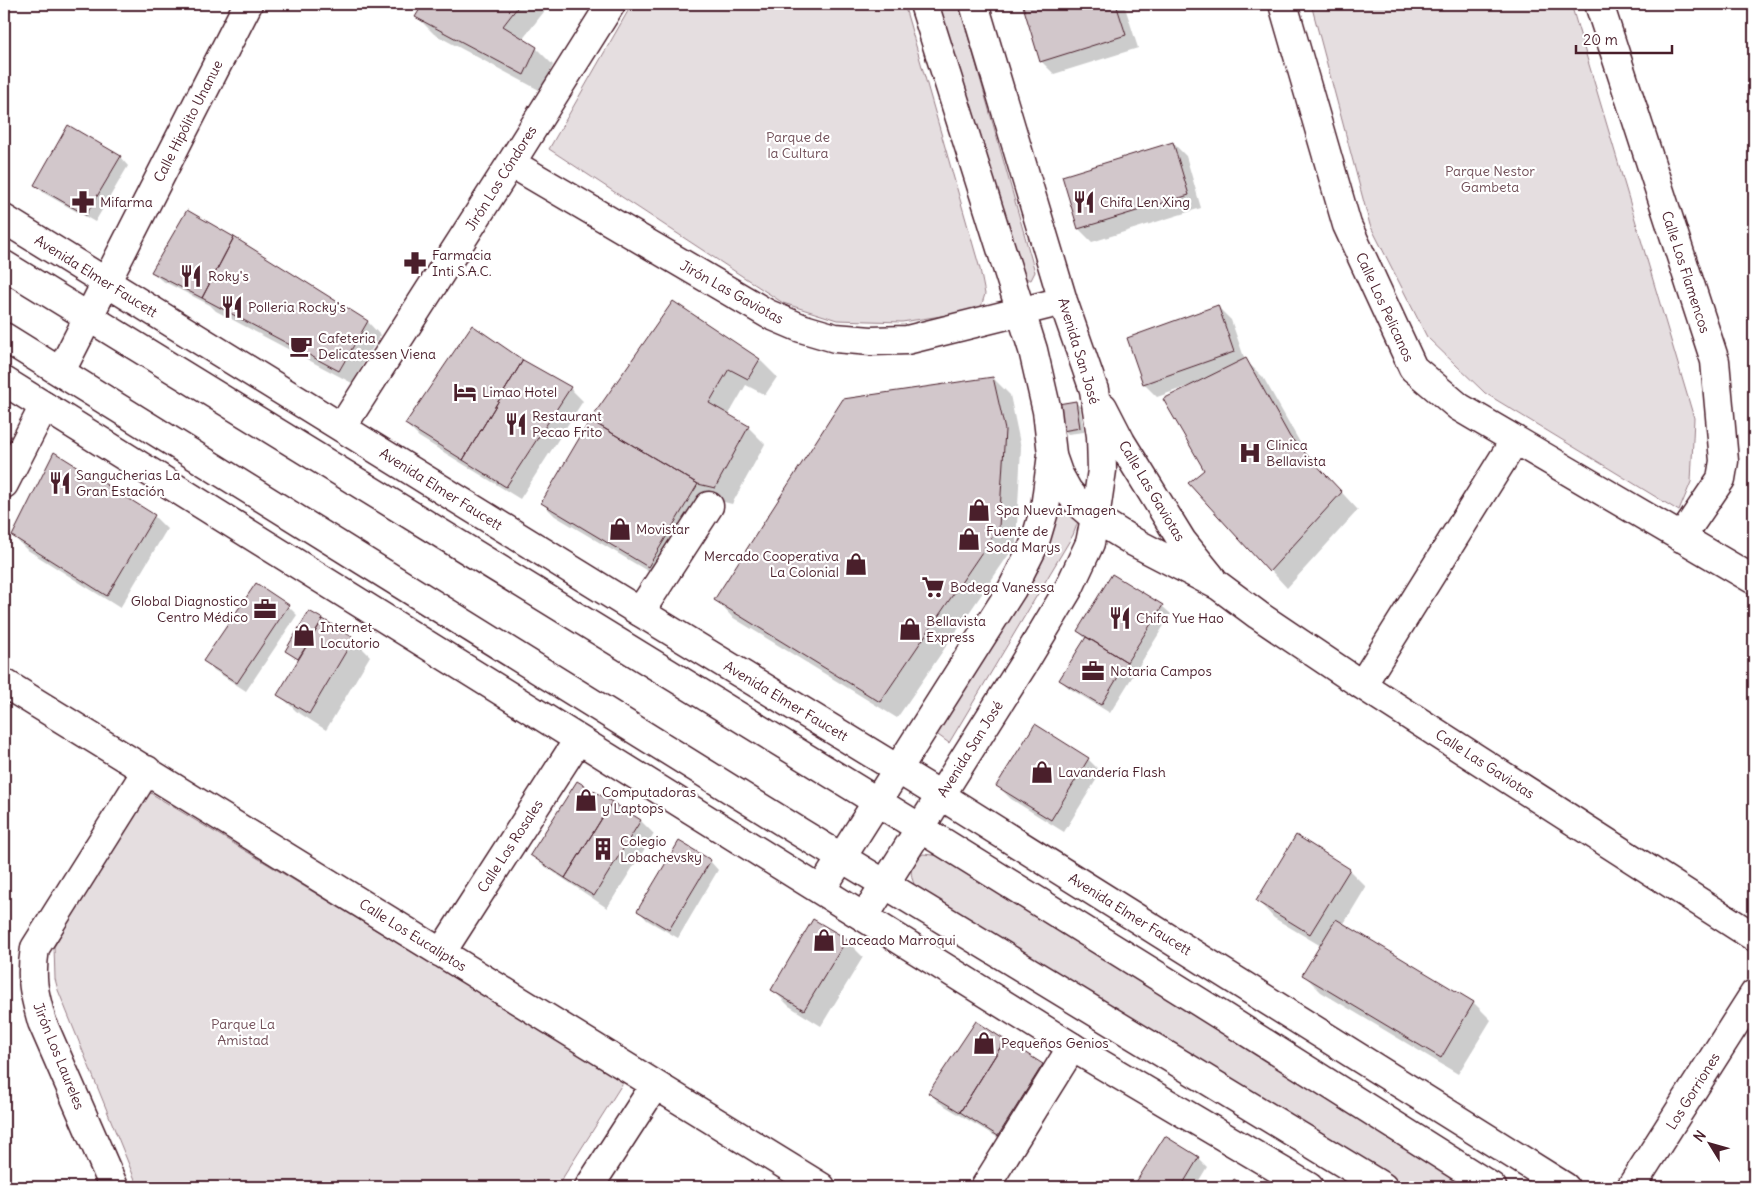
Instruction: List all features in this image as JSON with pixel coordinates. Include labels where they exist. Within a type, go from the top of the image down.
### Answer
[{"type":"street","name":"Calle Hipólito Unanue","points":[[61,371],[248,4]]},
{"type":"street","name":"Jirón Los Cóndores","points":[[342,427],[611,4]]},
{"type":"street","points":[[821,890],[1012,589],[1034,545],[1045,508],[1052,454],[1047,411],[1032,350],[924,4]]},
{"type":"street","name":"Avenida San José","points":[[864,916],[1023,665],[1069,588],[1090,543],[1102,470],[1101,436],[1094,390],[1063,301],[974,4]]},
{"type":"street","name":"Calle Los Pelicanos","points":[[1284,4],[1347,225],[1413,368],[1459,407],[1754,580]]},
{"type":"street","name":"Calle Los Flamencos","points":[[1599,4],[1715,361],[1724,461],[1721,479],[1682,538]]},
{"type":"street","name":"Jirón Las Gaviotas","points":[[511,163],[768,314],[801,328],[835,338],[870,341],[907,340],[1063,301]]},
{"type":"street","name":"Avenida Elmer Faucett","points":[[15,226],[940,795],[1565,1187]]},
{"type":"street","points":[[15,226],[88,317]]},
{"type":"street","points":[[4,265],[920,828],[1492,1187]]},
{"type":"street","points":[[4,337],[841,858],[1384,1187]]},
{"type":"street","points":[[4,381],[1072,1047],[1309,1187]]},
{"type":"street","name":"Calle Las Gaviotas","points":[[1094,390],[1122,442],[1182,541],[1218,586]]},
{"type":"street","points":[[44,406],[73,409],[143,422]]},
{"type":"street","points":[[4,484],[44,406]]},
{"type":"street","points":[[1362,685],[1515,440]]},
{"type":"street","name":"Calle Las Gaviotas","points":[[1052,454],[1058,473],[1068,491],[1095,518],[1134,542],[1218,586],[1362,685],[1754,937]]},
{"type":"street","points":[[640,612],[709,506]]},
{"type":"street","name":"Calle Los Eucaliptos","points":[[4,683],[821,1187]]},
{"type":"street","name":"Calle Los Rosales","points":[[441,952],[578,740]]},
{"type":"street","name":"Jirón Los Laureles","points":[[114,1187],[42,1022],[35,995],[32,970],[35,948],[147,770]]},
{"type":"street","name":"Los Gorriones","points":[[1632,1187],[1754,994]]},
{"type":"street","points":[[985,1187],[1072,1047]]},
{"type":"street","points":[[589,1187],[656,1085]]},
{"type":"green space","name":"Parque de la Cultura","points":[[632,4],[904,4],[980,269],[985,294],[980,310],[902,322],[837,320],[783,303],[549,149]]},
{"type":"green space","points":[[935,4],[959,4],[1035,272],[1031,280],[1015,275]]},
{"type":"green space","name":"Parque Nestor Gambeta","points":[[1311,4],[1571,4],[1694,418],[1691,482],[1679,511],[1485,393],[1427,337],[1370,225]]},
{"type":"green space","points":[[1059,489],[1079,519],[1073,535],[949,743],[931,730]]},
{"type":"green space","name":"Parque La Amistad","points":[[144,789],[624,1081],[557,1187],[138,1187],[58,990],[55,979],[54,947]]},
{"type":"green space","points":[[923,854],[942,856],[1473,1187],[1397,1187],[915,887],[911,872],[915,861]]},
{"type":"building","points":[[423,4],[520,4],[503,26],[537,47],[524,75],[415,17]]},
{"type":"building","points":[[1031,4],[1116,4],[1126,35],[1040,62],[1023,6]]},
{"type":"building","points":[[68,125],[121,156],[86,215],[34,185]]},
{"type":"building","points":[[1173,142],[1189,195],[1078,229],[1062,176]]},
{"type":"building","points":[[187,210],[234,237],[202,298],[151,272]]},
{"type":"building","points":[[234,237],[368,321],[339,371],[202,298]]},
{"type":"building","points":[[673,301],[760,359],[748,379],[729,369],[709,403],[749,426],[715,488],[698,484],[590,420]]},
{"type":"building","points":[[1218,305],[1234,352],[1143,384],[1127,338]]},
{"type":"building","name":"Limao Hotel","points":[[472,325],[523,360],[463,460],[405,424]]},
{"type":"building","name":"Clinica Bellavista","points":[[1246,358],[1290,437],[1342,492],[1269,572],[1188,483],[1204,470],[1163,399]]},
{"type":"building","name":"Restaurant Pecao Frito","points":[[523,360],[571,387],[506,487],[463,460]]},
{"type":"building","name":"Mercado Cooperativa La Colonial","points":[[993,377],[1005,430],[999,527],[880,702],[714,600],[843,399]]},
{"type":"building","points":[[1076,401],[1080,428],[1062,431],[1058,404]]},
{"type":"building","points":[[590,420],[698,484],[648,567],[541,503]]},
{"type":"building","points":[[54,452],[155,515],[107,596],[12,536]]},
{"type":"building","name":"Chifa Yue Hao","points":[[1112,574],[1163,605],[1127,662],[1077,631]]},
{"type":"building","points":[[256,583],[289,605],[237,683],[203,661]]},
{"type":"building","name":"Internet Locutorio","points":[[309,611],[323,619],[298,659],[285,651]]},
{"type":"building","points":[[323,619],[354,638],[309,714],[277,695]]},
{"type":"building","name":"Notaria Campos","points":[[1086,637],[1127,662],[1101,705],[1059,680]]},
{"type":"building","name":"Lavandería Flash","points":[[1035,724],[1089,758],[1051,820],[996,786]]},
{"type":"building","points":[[577,781],[612,802],[565,878],[530,855]]},
{"type":"building","name":"Colegio Lobachevsky","points":[[612,802],[641,820],[594,896],[565,878]]},
{"type":"building","points":[[1296,835],[1350,869],[1310,934],[1256,901]]},
{"type":"building","points":[[679,841],[711,860],[669,930],[637,911]]},
{"type":"building","points":[[813,919],[847,939],[804,1010],[771,990]]},
{"type":"building","points":[[1336,919],[1474,1002],[1441,1058],[1302,975]]},
{"type":"building","points":[[976,1021],[1005,1040],[960,1112],[928,1093]]},
{"type":"building","points":[[1005,1040],[1043,1064],[998,1136],[960,1112]]},
{"type":"building","points":[[1165,1136],[1199,1157],[1181,1187],[1133,1187]]},
{"type":"building","points":[[1234,1179],[1247,1187],[1228,1187]]},
{"type":"place","name":"Mifarma","points":[[83,202]]},
{"type":"place","name":"Chifa Len Xing","points":[[1084,202]]},
{"type":"place","name":"Farmacia Inti S.A.C.","points":[[415,263]]},
{"type":"place","name":"Roky's","points":[[191,276]]},
{"type":"place","name":"Polleria Rocky's","points":[[232,307]]},
{"type":"place","name":"Cafeteria Delicatessen Viena","points":[[301,346]]},
{"type":"place","name":"Limao Hotel","points":[[465,392]]},
{"type":"place","name":"Restaurant Pecao Frito","points":[[516,424]]},
{"type":"place","name":"Clinica Bellavista","points":[[1250,453]]},
{"type":"place","name":"Sangucherias La Gran Estación","points":[[60,483]]},
{"type":"place","name":"Spa Nueva Imagen","points":[[979,510]]},
{"type":"place","name":"Movistar","points":[[620,529]]},
{"type":"place","name":"Fuente de Soda Marys","points":[[969,539]]},
{"type":"place","name":"Mercado Cooperativa La Colonial","points":[[856,564]]},
{"type":"place","name":"Bodega Vanessa","points":[[933,587]]},
{"type":"place","name":"Global Diagnostico Centro Médico","points":[[265,609]]},
{"type":"place","name":"Chifa Yue Hao","points":[[1120,618]]},
{"type":"place","name":"Bellavista Express","points":[[910,629]]},
{"type":"place","name":"Internet Locutorio","points":[[304,635]]},
{"type":"place","name":"Notaria Campos","points":[[1093,671]]},
{"type":"place","name":"Lavandería Flash","points":[[1042,772]]},
{"type":"place","name":"Computadoras y Laptops","points":[[586,800]]},
{"type":"place","name":"Colegio Lobachevsky","points":[[603,849]]},
{"type":"place","name":"Laceado Marroqui","points":[[824,940]]},
{"type":"place","name":"Pequeños Genios","points":[[984,1043]]}]
